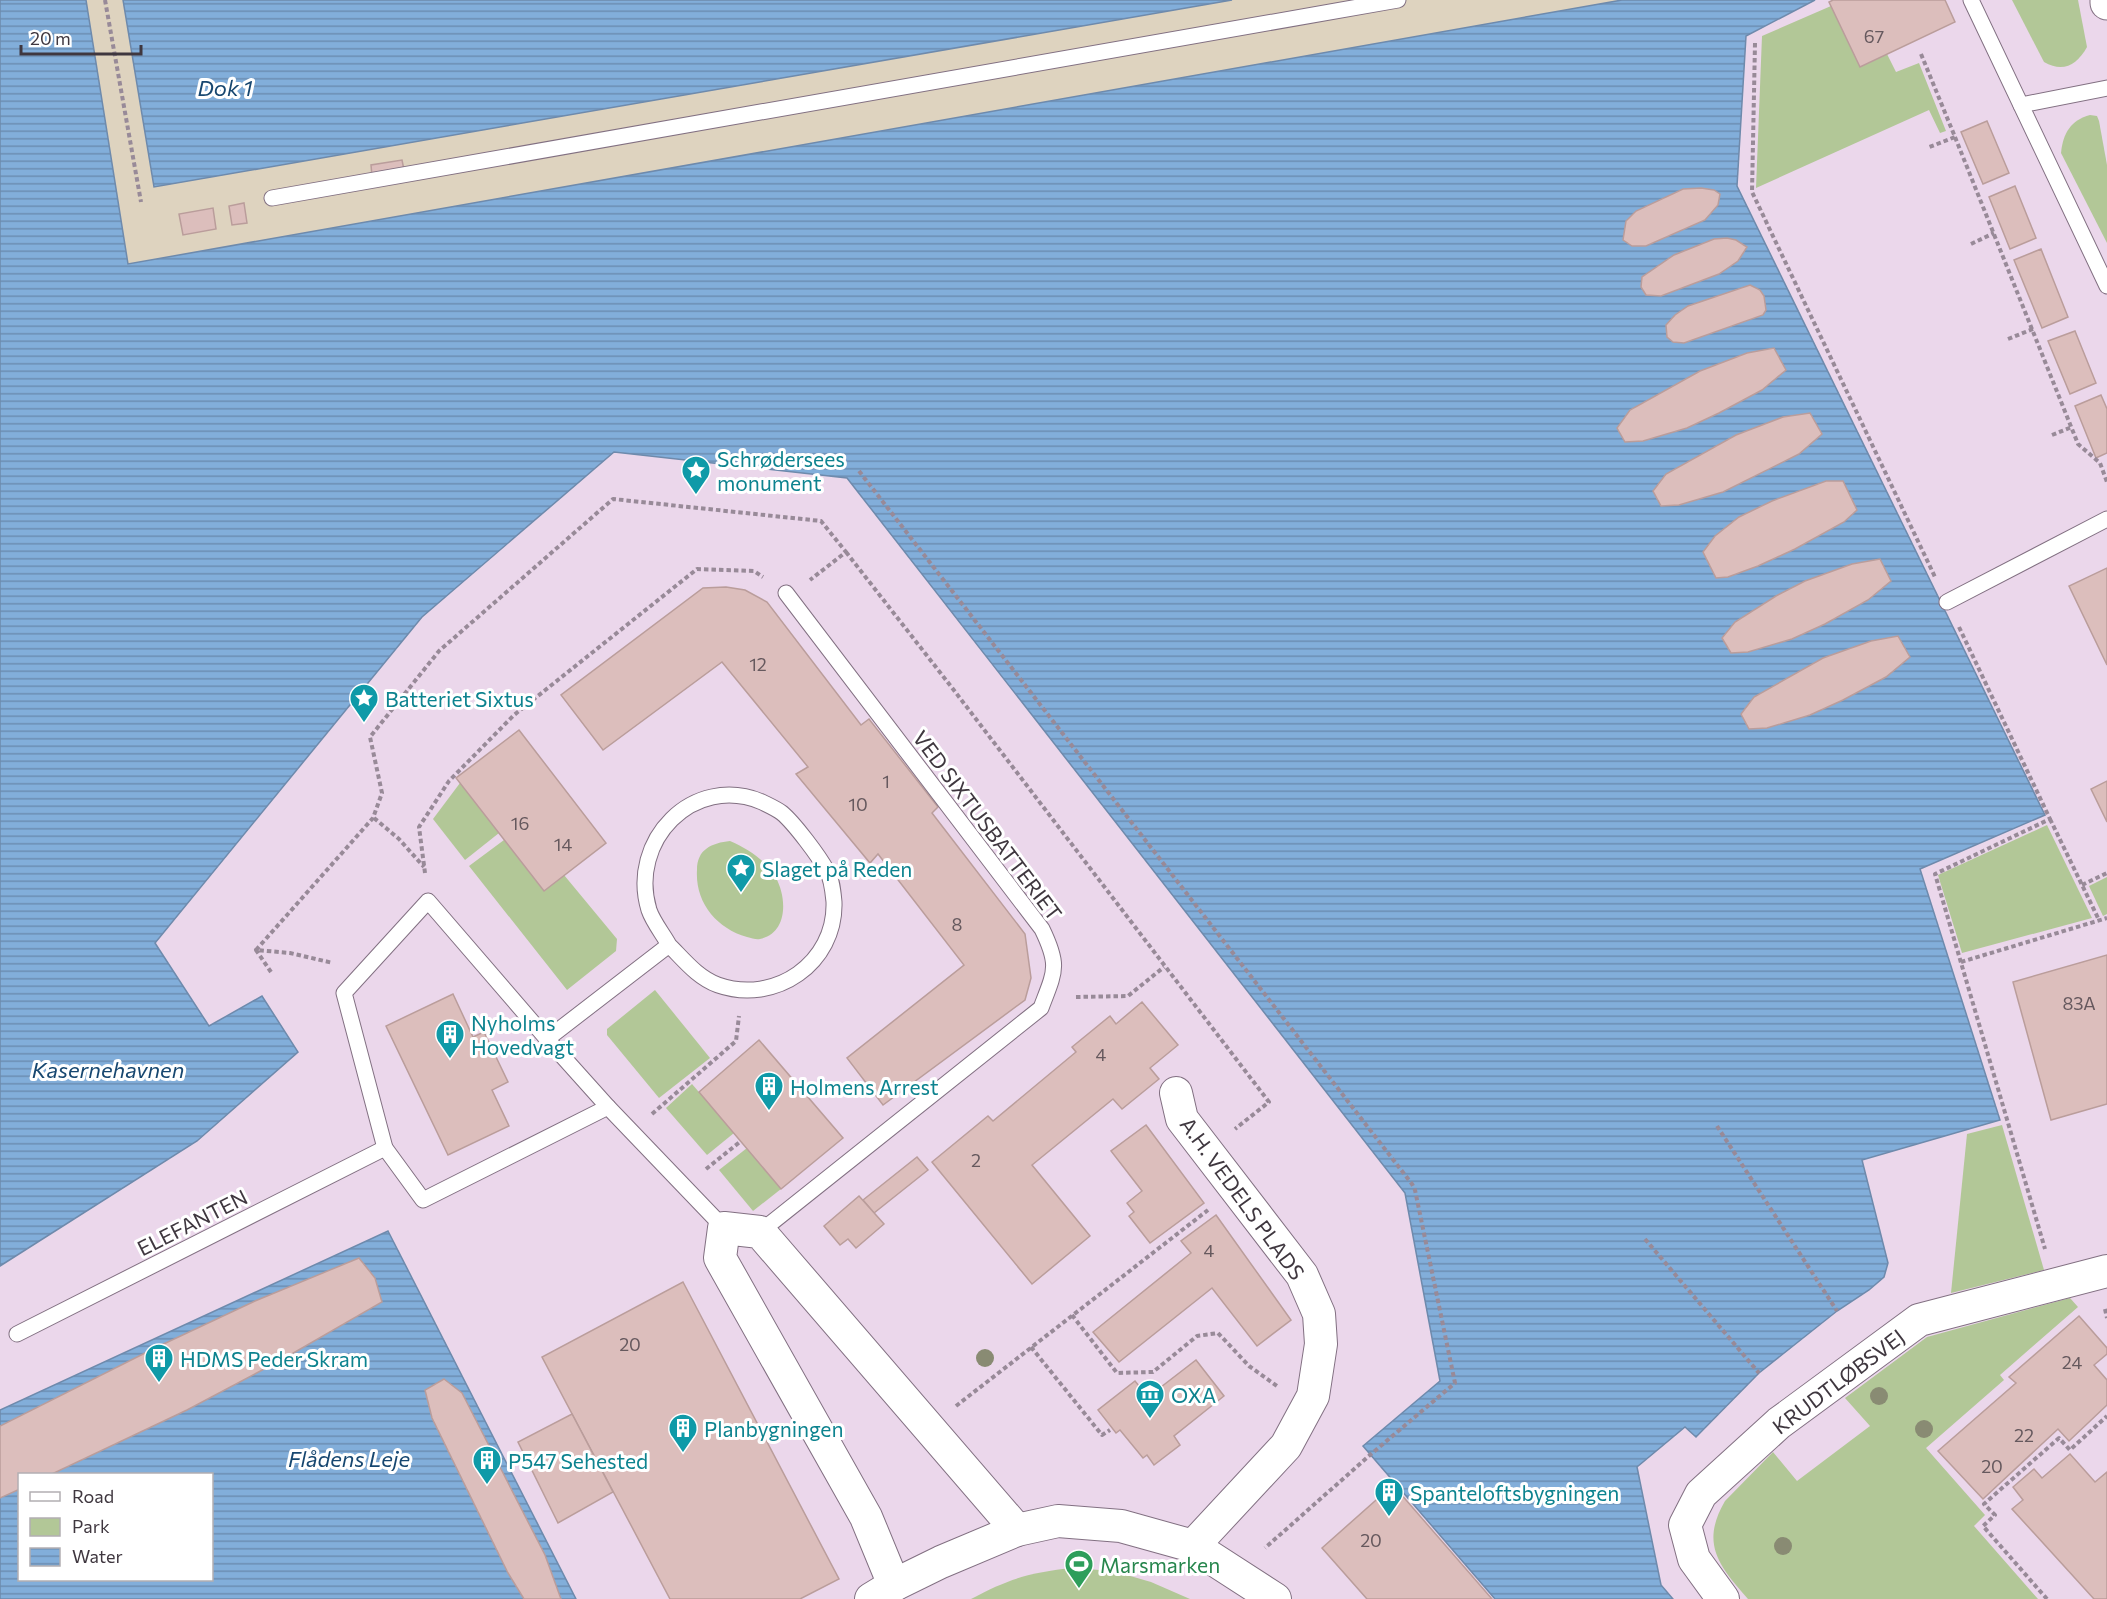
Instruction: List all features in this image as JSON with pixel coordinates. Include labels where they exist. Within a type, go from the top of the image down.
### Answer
[{"type":"street","name":"A.H. VEDELS PLADS","points":[[1176,1093],[1182,1119],[1302,1275],[1318,1314],[1321,1344],[1313,1396],[1286,1446],[1193,1546]]},
{"type":"street","points":[[1017,1530],[760,1232],[724,1228],[720,1258],[866,1517],[883,1592],[941,1562],[1017,1530],[1058,1521],[1120,1526],[1193,1546],[1275,1599]]},
{"type":"street","name":"KRUDTLØBSVEJ","points":[[1723,1599],[1694,1559],[1685,1525],[1701,1494],[1779,1423],[1919,1320],[2107,1271]]},
{"type":"lane","points":[[272,198],[1398,0]]},
{"type":"lane","points":[[1971,0],[2107,286]]},
{"type":"lane","points":[[2021,105],[2107,88]]},
{"type":"lane","points":[[1947,602],[2107,519]]},
{"type":"lane","name":"VED SIXTUSBATTERIET","points":[[760,1232],[1041,1008],[1053,977],[1054,953],[1042,929],[788,595]]},
{"type":"lane","points":[[722,796],[738,796],[761,802],[782,813],[828,872],[834,911],[831,929],[822,949],[809,966],[786,982],[762,990],[741,990],[717,985],[696,973],[669,945],[650,912],[645,891],[647,860],[657,836],[675,815],[690,806],[706,799],[722,796]]},
{"type":"lane","points":[[608,1107],[423,1200],[385,1148],[344,993],[428,901],[608,1107],[724,1228]]},
{"type":"lane","points":[[548,1039],[669,945]]},
{"type":"lane","name":"ELEFANTEN","points":[[17,1334],[385,1148]]},
{"type":"path","points":[[105,0],[141,202]]},
{"type":"path","points":[[1755,43],[1752,192],[2099,920]]},
{"type":"path","points":[[1921,54],[2078,444],[2100,464],[2107,482]]},
{"type":"path","points":[[1927,148],[1956,137]]},
{"type":"path","points":[[1971,244],[1994,233]]},
{"type":"path","points":[[2008,339],[2032,329]]},
{"type":"path","points":[[2052,435],[2072,427]]},
{"type":"path","points":[[859,471],[1415,1190],[1455,1383],[1370,1455],[1237,1574]]},
{"type":"path","points":[[256,950],[373,818],[382,793],[370,737],[439,651],[613,500],[821,521],[953,689],[1269,1102],[1235,1129]]},
{"type":"path","points":[[428,901],[419,827],[449,781],[514,715],[697,569],[754,571],[788,595],[846,552]]},
{"type":"path","points":[[373,818],[399,839],[424,868]]},
{"type":"path","points":[[2050,819],[1935,874],[2056,1285]]},
{"type":"path","points":[[2082,885],[2107,873]]},
{"type":"path","points":[[1961,962],[2107,918]]},
{"type":"path","points":[[256,950],[290,953],[363,971]]},
{"type":"path","points":[[256,950],[271,972]]},
{"type":"path","points":[[1045,997],[1128,996],[1164,967]]},
{"type":"path","points":[[631,1132],[736,1041],[741,990]]},
{"type":"path","points":[[1717,1126],[1837,1311]]},
{"type":"path","points":[[684,1186],[741,1141]]},
{"type":"path","points":[[930,1427],[1236,1188]]},
{"type":"path","points":[[1645,1239],[1759,1373]]},
{"type":"path","points":[[1072,1315],[1117,1373],[1153,1372],[1197,1336],[1218,1333],[1249,1366],[1278,1387],[1301,1417]]},
{"type":"path","points":[[1031,1347],[1102,1436],[1110,1430]]},
{"type":"path","points":[[2047,1599],[1983,1526],[1995,1515],[1984,1504],[2059,1438],[2070,1450],[2107,1416]]},
{"type":"shaded area","points":[[86,0],[1622,0],[128,264]]},
{"type":"green space","points":[[2012,0],[2078,0],[2087,47],[2079,58],[2074,63],[2063,67],[2044,62]]},
{"type":"green space","points":[[1831,6],[1860,67],[1887,54],[1896,72],[1919,63],[1946,131],[1940,133],[1929,110],[1756,188],[1762,36]]},
{"type":"green space","points":[[2090,115],[2097,116],[2099,121],[2107,165],[2107,243],[2061,153],[2069,128],[2078,120]]},
{"type":"green space","points":[[460,783],[499,833],[465,860],[433,819]]},
{"type":"green space","points":[[2047,825],[2092,918],[1962,953],[1938,875]]},
{"type":"green space","points":[[504,840],[544,891],[564,875],[617,939],[616,951],[567,990],[469,866]]},
{"type":"green space","points":[[730,841],[762,860],[780,886],[783,914],[780,922],[776,930],[760,939],[747,937],[726,927],[710,912],[700,893],[697,870],[700,857],[707,848],[717,843]]},
{"type":"green space","points":[[2107,877],[2107,914],[2103,916],[2089,886]]},
{"type":"green space","points":[[655,990],[710,1058],[659,1098],[607,1035],[607,1029]]},
{"type":"green space","points":[[692,1084],[734,1133],[707,1155],[666,1108]]},
{"type":"green space","points":[[2002,1125],[2044,1270],[1951,1293],[1967,1134]]},
{"type":"green space","points":[[747,1148],[781,1189],[753,1211],[719,1170]]},
{"type":"green space","points":[[2070,1298],[2078,1307],[2000,1375],[2004,1380],[1926,1448],[1985,1515],[1974,1526],[2038,1599],[1748,1599],[1721,1565],[1716,1554],[1714,1530],[1725,1501],[1773,1452],[1797,1481],[1870,1426],[1845,1398],[1927,1337]]},
{"type":"green space","name":"Marsmarken","points":[[1073,1568],[1113,1571],[1151,1582],[1190,1599],[971,1599],[1020,1578]]},
{"type":"water","name":"Kasernehavnen","points":[[0,0],[86,0],[128,264],[1622,0],[1815,0],[1746,36],[1737,186],[2045,815],[1920,869],[2000,1120],[1862,1160],[1888,1263],[1884,1277],[1759,1373],[1696,1437],[1685,1427],[1637,1467],[1661,1585],[1673,1599],[1495,1599],[1363,1446],[1440,1381],[1405,1193],[847,478],[614,452],[422,617],[155,943],[209,1026],[262,996],[298,1052],[197,1141],[0,1266]]},
{"type":"water","name":"Dok 1","points":[[123,0],[1232,0],[154,187]]},
{"type":"water","name":"Flådens Leje","points":[[388,1231],[576,1599],[0,1599],[0,1410]]},
{"type":"building","points":[[1833,0],[1945,0],[1955,22],[1860,67],[1829,2]]},
{"type":"building","points":[[1987,121],[2009,173],[1983,184],[1961,132]]},
{"type":"building","points":[[402,160],[404,170],[372,176],[371,165]]},
{"type":"building","points":[[2015,186],[2036,238],[2010,249],[1989,197]]},
{"type":"building","points":[[1683,189],[1714,190],[1720,194],[1718,205],[1705,220],[1646,246],[1632,246],[1623,240],[1626,221],[1636,211]]},
{"type":"building","points":[[244,203],[247,223],[232,225],[229,206]]},
{"type":"building","points":[[213,208],[216,229],[183,235],[179,214]]},
{"type":"building","points":[[1714,239],[1736,240],[1747,247],[1738,261],[1719,274],[1661,296],[1646,295],[1641,287],[1642,277],[1674,255]]},
{"type":"building","points":[[2041,249],[2068,317],[2042,328],[2014,260]]},
{"type":"building","points":[[1750,285],[1760,290],[1764,296],[1766,310],[1763,315],[1684,343],[1673,342],[1667,337],[1666,325],[1688,306]]},
{"type":"building","points":[[2075,331],[2096,383],[2070,394],[2048,341]]},
{"type":"building","points":[[1774,348],[1786,370],[1762,390],[1719,413],[1687,428],[1643,441],[1625,442],[1617,428],[1630,410],[1700,371],[1747,353]]},
{"type":"building","points":[[2101,395],[2107,409],[2107,453],[2096,458],[2075,406]]},
{"type":"building","points":[[1810,413],[1822,434],[1799,454],[1723,492],[1679,505],[1661,506],[1653,491],[1666,474],[1736,435],[1783,417]]},
{"type":"building","points":[[1826,481],[1843,481],[1857,510],[1844,522],[1758,566],[1728,577],[1716,578],[1703,552],[1715,536],[1739,517],[1772,501]]},
{"type":"building","points":[[1880,559],[1891,581],[1868,600],[1825,624],[1792,639],[1748,652],[1731,653],[1722,638],[1735,622],[1805,581],[1852,564]]},
{"type":"building","points":[[2107,568],[2107,665],[2069,586]]},
{"type":"building","points":[[726,587],[745,590],[767,602],[861,725],[869,719],[938,807],[932,813],[1025,934],[1031,978],[1025,1000],[883,1105],[847,1058],[964,965],[878,854],[870,863],[796,774],[808,767],[722,662],[603,750],[561,695],[703,588]]},
{"type":"building","points":[[1898,636],[1910,657],[1886,677],[1810,715],[1767,728],[1749,729],[1741,714],[1754,697],[1823,658],[1871,641]]},
{"type":"building","points":[[519,730],[606,843],[544,891],[456,778]]},
{"type":"building","points":[[2107,781],[2107,822],[2091,789]]},
{"type":"building","points":[[2107,955],[2107,1104],[2051,1120],[2013,982]]},
{"type":"building","name":"Nyholms Hovedvagt","points":[[453,994],[473,1037],[484,1032],[508,1082],[492,1090],[509,1126],[448,1155],[386,1026]]},
{"type":"building","points":[[1142,1002],[1178,1045],[1150,1068],[1159,1079],[1122,1109],[1113,1099],[1032,1165],[1090,1236],[1032,1284],[932,1162],[988,1116],[993,1121],[1076,1052],[1072,1047],[1110,1016],[1116,1024]]},
{"type":"building","name":"Holmens Arrest","points":[[759,1040],[843,1138],[781,1189],[699,1092]]},
{"type":"building","points":[[1146,1125],[1204,1203],[1150,1243],[1129,1216],[1134,1212],[1127,1203],[1142,1191],[1111,1151]]},
{"type":"building","points":[[917,1157],[928,1170],[874,1213],[863,1200]]},
{"type":"building","points":[[859,1196],[884,1224],[856,1248],[848,1239],[840,1245],[824,1226]]},
{"type":"building","points":[[1216,1215],[1291,1320],[1257,1346],[1212,1288],[1119,1362],[1093,1332],[1191,1253],[1181,1241]]},
{"type":"building","name":"HDMS Peder Skram","points":[[359,1258],[375,1278],[382,1302],[283,1359],[187,1410],[54,1473],[18,1473],[18,1490],[0,1498],[0,1426],[155,1348],[255,1301]]},
{"type":"building","name":"Planbygningen","points":[[683,1282],[839,1579],[800,1599],[670,1599],[542,1357]]},
{"type":"building","points":[[2079,1316],[2107,1348],[2107,1354],[2094,1365],[2107,1380],[2107,1405],[2069,1441],[2058,1429],[1983,1499],[1938,1451],[2016,1383],[2009,1377]]},
{"type":"building","name":"OXA","points":[[1196,1360],[1224,1396],[1174,1436],[1180,1445],[1154,1465],[1147,1455],[1143,1458],[1120,1430],[1116,1433],[1098,1410],[1135,1381],[1148,1397]]},
{"type":"building","name":"P547 Sehested","points":[[444,1379],[462,1393],[545,1555],[561,1599],[524,1599],[508,1573],[432,1418],[425,1390]]},
{"type":"building","points":[[572,1414],[613,1492],[558,1523],[518,1442]]},
{"type":"building","points":[[2070,1454],[2095,1482],[2107,1472],[2107,1599],[2094,1599],[2012,1509],[2023,1500],[2013,1487],[2034,1469],[2042,1478]]},
{"type":"building","name":"Spanteloftsbygningen","points":[[1393,1485],[1492,1599],[1367,1599],[1322,1548]]},
{"type":"place","name":"Schrødersees monument","points":[[696,496]]},
{"type":"place","name":"Batteriet Sixtus","points":[[364,724]]},
{"type":"place","name":"Slaget på Reden","points":[[741,894]]},
{"type":"place","name":"Nyholms Hovedvagt","points":[[450,1060]]},
{"type":"place","name":"Holmens Arrest","points":[[769,1112]]},
{"type":"place","name":"HDMS Peder Skram","points":[[159,1384]]},
{"type":"place","name":"OXA","points":[[1150,1420]]},
{"type":"place","name":"Planbygningen","points":[[683,1454]]},
{"type":"place","name":"P547 Sehested","points":[[487,1486]]},
{"type":"place","name":"Spanteloftsbygningen","points":[[1389,1518]]},
{"type":"place","name":"Marsmarken","points":[[1079,1590]]}]
